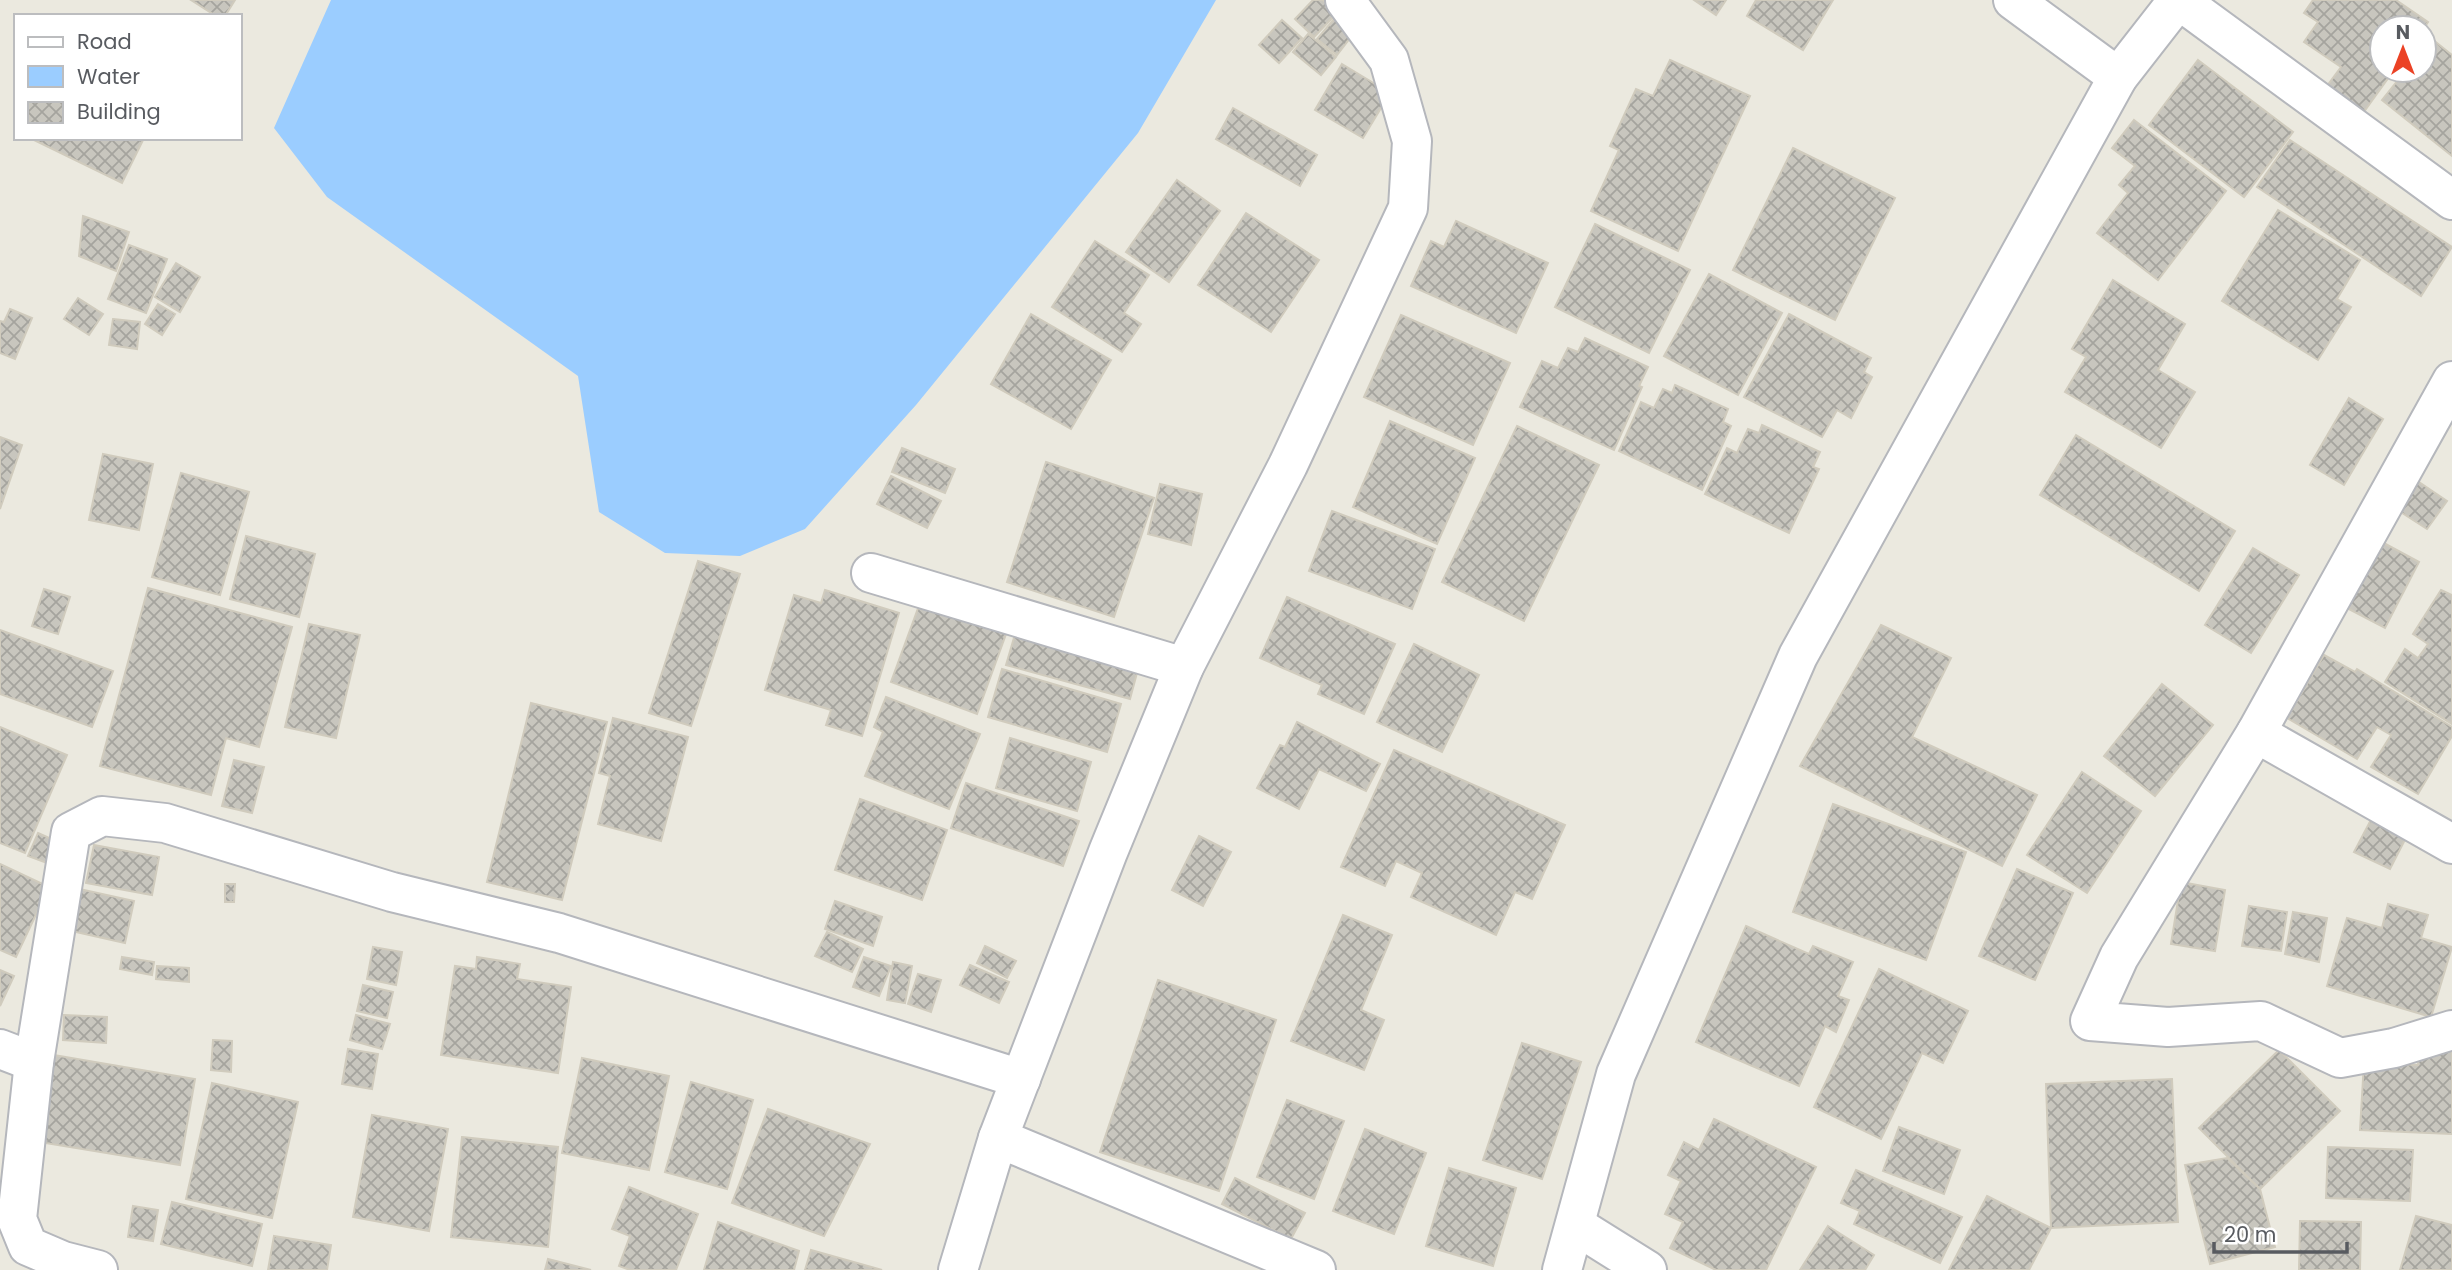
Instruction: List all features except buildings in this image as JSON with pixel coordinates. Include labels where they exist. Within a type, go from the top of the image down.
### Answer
[{"type":"street","points":[[958,1270],[998,1138],[1108,852],[1184,667],[1288,465],[1408,208],[1412,141],[1389,60],[1345,0]]},
{"type":"street","points":[[2013,0],[2118,77]]},
{"type":"street","points":[[1562,1270],[1616,1074],[1798,656],[2118,77],[2179,0],[2452,200]]},
{"type":"street","points":[[2452,382],[2256,733],[2119,957],[2090,1020],[2168,1027],[2261,1021],[2340,1058],[2394,1048],[2452,1030]]},
{"type":"street","points":[[871,573],[1184,667]]},
{"type":"street","points":[[2256,733],[2452,844]]},
{"type":"street","points":[[98,1270],[63,1261],[28,1246],[16,1219],[17,1056],[71,832],[102,816],[165,823],[392,892],[559,933],[1021,1079]]},
{"type":"street","points":[[998,1138],[1316,1270]]},
{"type":"street","points":[[1575,1225],[1647,1270]]},
{"type":"water","points":[[331,0],[1216,0],[1138,133],[916,405],[805,529],[740,556],[665,553],[599,512],[578,376],[327,197],[274,128]]}]
